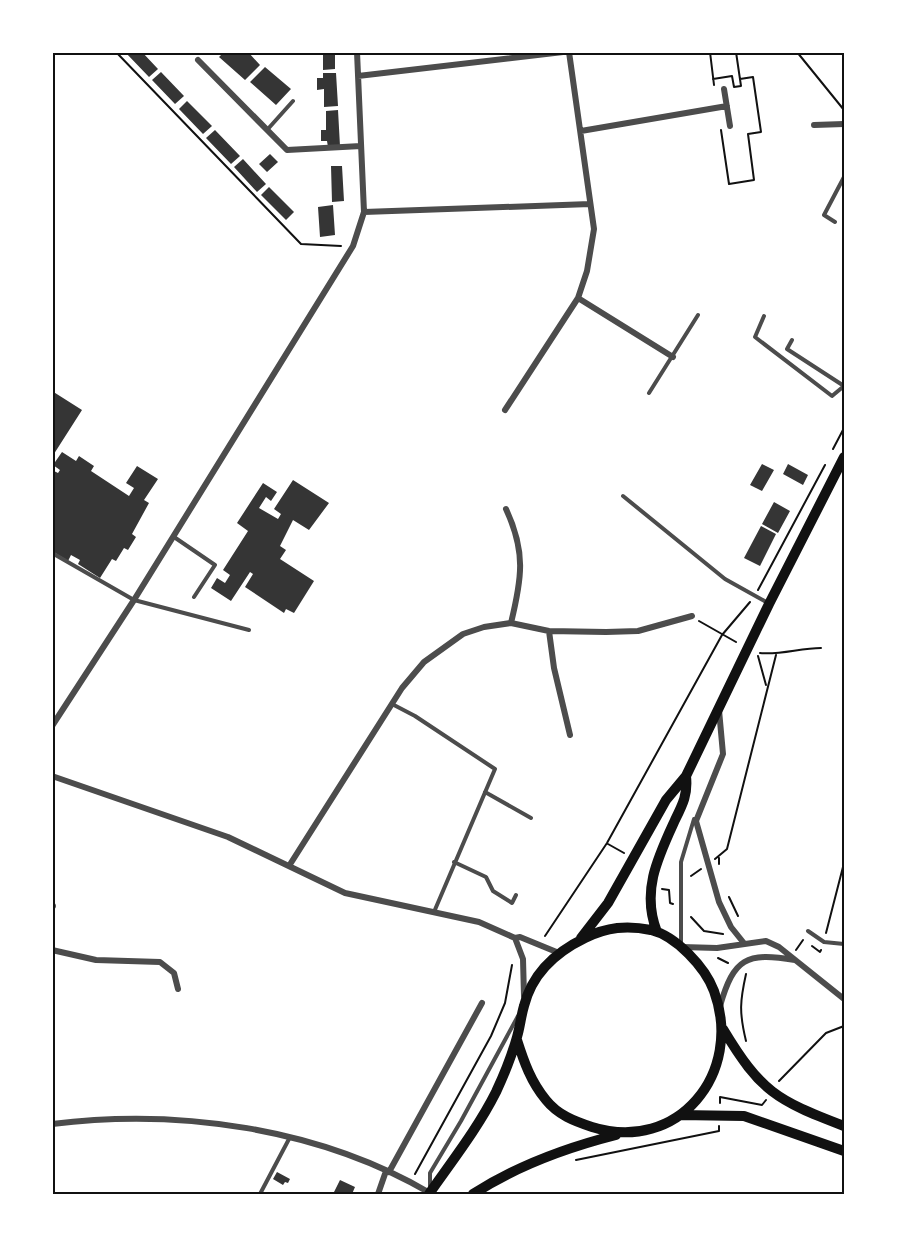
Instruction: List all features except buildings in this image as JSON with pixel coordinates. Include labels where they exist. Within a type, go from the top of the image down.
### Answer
[{"type":"main road","points":[[579,940],[608,903],[666,800],[686,776],[769,604],[844,457]]},
{"type":"main road","points":[[657,932],[651,914],[651,876],[688,792],[686,776]]},
{"type":"main road","points":[[430,1194],[464,1145],[496,1092],[517,1040],[524,1006],[532,986],[546,964],[559,952],[579,940],[600,931],[621,927],[657,932],[681,947],[706,976],[719,1008],[722,1029],[720,1054],[712,1077],[696,1101],[680,1115],[662,1126],[642,1132],[619,1134],[543,1157],[473,1194]]},
{"type":"main road","points":[[722,1029],[753,1076],[771,1092],[803,1110],[844,1126]]},
{"type":"main road","points":[[517,1040],[530,1077],[546,1101],[562,1115],[577,1122],[619,1134]]},
{"type":"main road","points":[[680,1115],[744,1116],[844,1150]]},
{"type":"street","points":[[52,726],[174,537],[353,246],[364,212],[357,52]]},
{"type":"street","points":[[358,76],[563,52]]},
{"type":"street","points":[[505,410],[578,298],[588,270],[594,229],[569,52]]},
{"type":"street","points":[[198,60],[287,150],[361,146]]},
{"type":"street","points":[[724,89],[730,126]]},
{"type":"street","points":[[581,131],[727,106]]},
{"type":"street","points":[[814,125],[844,124]]},
{"type":"street","points":[[364,212],[590,204]]},
{"type":"street","points":[[578,298],[673,357]]},
{"type":"street","points":[[506,509],[517,534],[522,558],[520,590],[511,623]]},
{"type":"street","points":[[289,866],[392,704],[424,662],[463,634],[484,627],[511,623],[549,631],[638,631],[692,616]]},
{"type":"street","points":[[549,631],[554,668],[570,735]]},
{"type":"street","points":[[719,706],[723,754],[699,807],[696,821],[706,865],[719,902],[731,927],[743,942]]},
{"type":"street","points":[[52,776],[228,837],[345,892],[479,922],[514,938],[520,937],[559,952]]},
{"type":"street","points":[[514,938],[523,959],[524,1006]]},
{"type":"street","points":[[681,947],[717,948],[743,942],[766,941],[779,947],[844,999]]},
{"type":"street","points":[[52,950],[96,960],[159,962],[174,973],[178,989]]},
{"type":"street","points":[[719,1008],[728,980],[736,968],[754,957],[765,955],[793,959]]},
{"type":"street","points":[[378,1194],[482,1002]]},
{"type":"street","points":[[52,1124],[113,1120],[186,1120],[231,1126],[328,1149],[388,1172],[430,1194]]},
{"type":"lane","points":[[267,130],[293,101]]},
{"type":"lane","points":[[835,222],[824,215],[844,177]]},
{"type":"lane","points":[[649,393],[698,315]]},
{"type":"lane","points":[[764,316],[755,337],[832,396],[844,386],[787,349],[792,340]]},
{"type":"lane","points":[[623,496],[725,579],[769,604]]},
{"type":"lane","points":[[174,537],[216,565],[194,597]]},
{"type":"lane","points":[[52,553],[134,600],[249,630]]},
{"type":"lane","points":[[392,704],[416,716],[495,769],[434,912]]},
{"type":"lane","points":[[485,792],[531,818]]},
{"type":"lane","points":[[681,947],[681,859],[687,835],[699,807]]},
{"type":"lane","points":[[454,862],[486,877],[493,891],[512,903],[516,895]]},
{"type":"lane","points":[[808,931],[824,942],[844,944]]},
{"type":"lane","points":[[430,1194],[430,1173],[524,1006]]},
{"type":"lane","points":[[260,1194],[289,1139]]},
{"type":"path","points":[[116,52],[301,243],[353,246]]},
{"type":"path","points":[[710,52],[713,79],[732,76],[734,87],[741,86],[736,52]]},
{"type":"path","points":[[797,52],[844,110]]},
{"type":"path","points":[[720,129],[729,184],[754,180],[748,134],[760,132],[753,77],[740,79]]},
{"type":"path","points":[[544,938],[607,843],[723,635],[755,596],[844,428]]},
{"type":"path","points":[[692,616],[723,635]]},
{"type":"path","points":[[767,688],[757,653],[776,655],[804,648],[821,648]]},
{"type":"path","points":[[710,863],[727,849],[776,655]]},
{"type":"path","points":[[607,843],[624,854]]},
{"type":"path","points":[[793,959],[803,939],[820,952],[844,863]]},
{"type":"path","points":[[686,879],[703,868]]},
{"type":"path","points":[[688,913],[704,932],[717,935],[728,930]]},
{"type":"path","points":[[717,935],[718,959],[746,974],[740,989],[740,1011],[750,1048]]},
{"type":"path","points":[[416,1173],[491,1036],[506,1004],[513,961]]},
{"type":"path","points":[[772,1078],[778,1082],[826,1033],[844,1026]]},
{"type":"path","points":[[720,1097],[762,1105],[766,1099]]},
{"type":"path","points":[[612,1153],[719,1131]]}]
